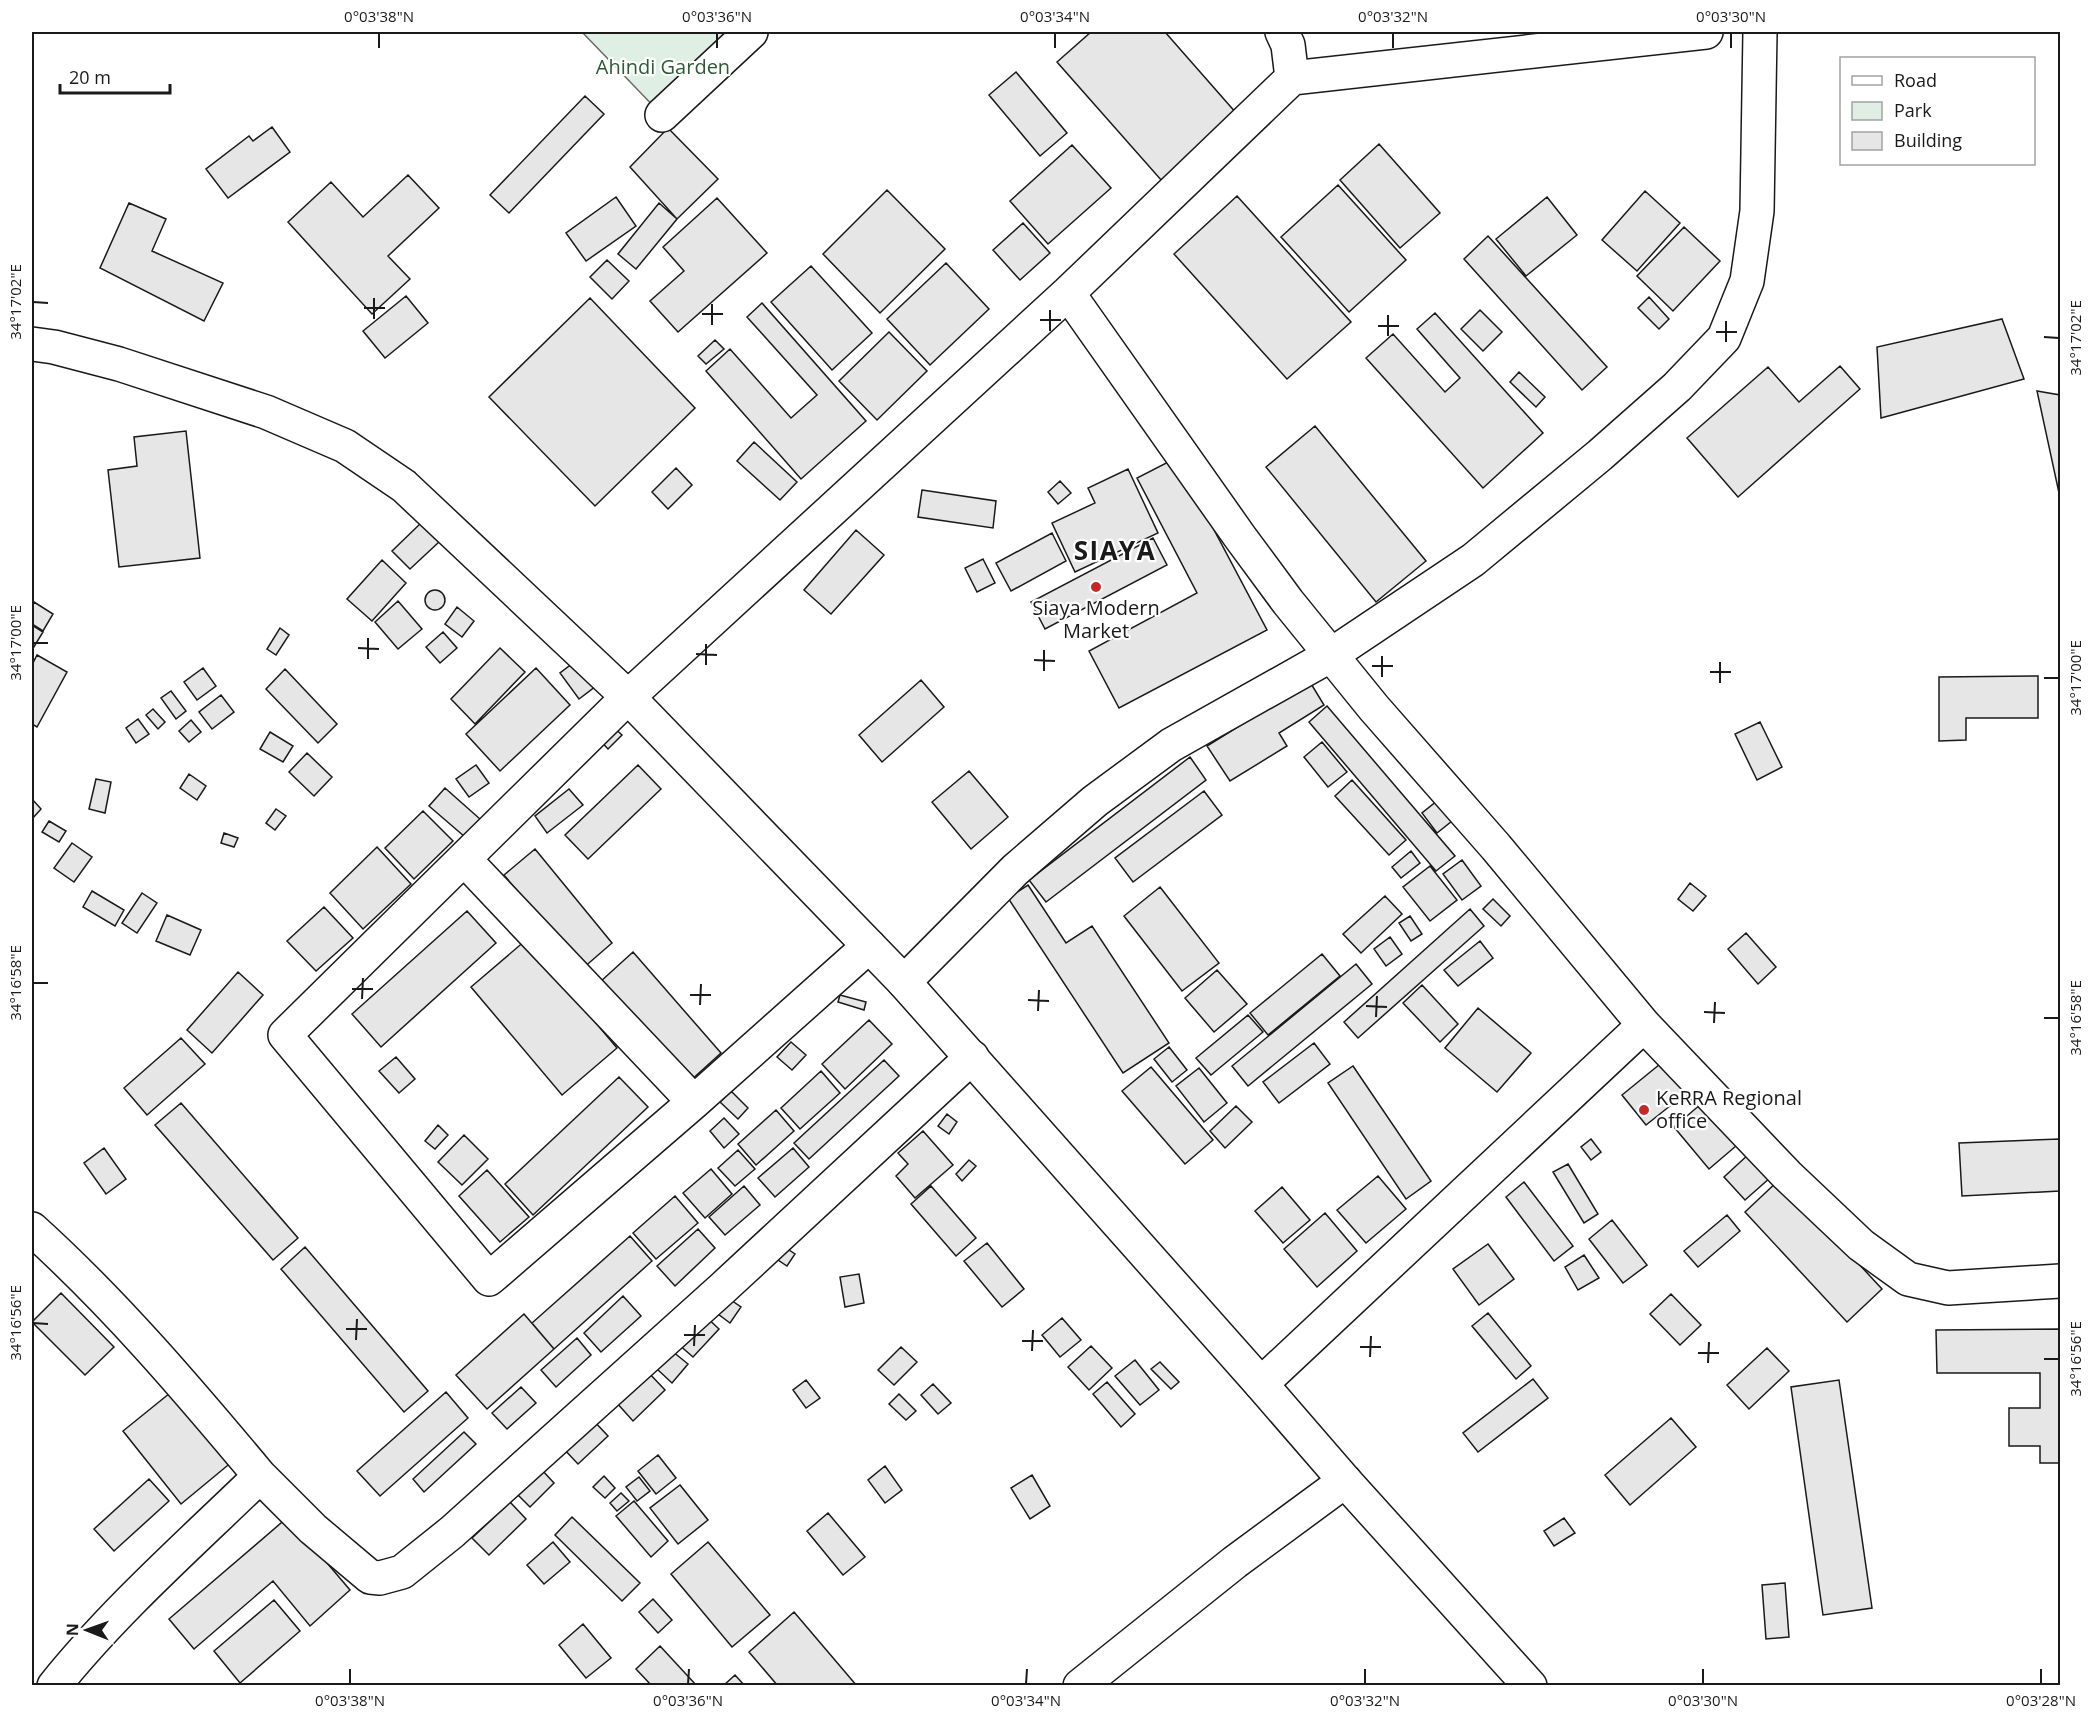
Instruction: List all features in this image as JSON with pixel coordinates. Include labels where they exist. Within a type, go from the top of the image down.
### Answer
[{"type":"street","points":[[662,115],[751,32]]},
{"type":"street","points":[[1282,32],[1288,45],[1292,78]]},
{"type":"street","points":[[868,946],[694,1102],[489,1280],[285,1035],[628,697],[1068,293],[1292,78],[1706,32]]},
{"type":"street","points":[[904,982],[1015,870],[1095,801],[1171,746],[1331,654],[1473,560],[1600,455],[1677,387],[1724,338],[1747,281],[1757,211],[1760,32]]},
{"type":"street","points":[[1068,293],[1240,537],[1288,602],[1374,708],[1496,847],[1644,1024],[1795,1183],[1861,1245],[1908,1279],[1948,1288],[2061,1281]]},
{"type":"street","points":[[32,344],[54,347],[119,364],[266,412],[345,446],[404,486],[628,697],[904,982],[1345,1481],[1530,1686]]},
{"type":"street","points":[[465,860],[694,1102]]},
{"type":"street","points":[[1261,1384],[1644,1024]]},
{"type":"street","points":[[32,1229],[117,1312],[190,1392],[260,1476],[313,1529],[370,1577],[380,1578],[402,1572],[452,1533],[724,1287],[972,1057]]},
{"type":"street","points":[[54,1686],[75,1660],[127,1606],[260,1476]]},
{"type":"street","points":[[1080,1686],[1235,1562],[1345,1481]]},
{"type":"green space","name":"Ahindi Garden","points":[[582,32],[757,32],[662,115]]},
{"type":"building","points":[[1091,32],[1165,32],[1237,114],[1162,181],[1057,62]]},
{"type":"building","points":[[1016,72],[1067,133],[1040,156],[989,95]]},
{"type":"building","points":[[585,96],[604,114],[509,213],[490,195]]},
{"type":"building","points":[[272,127],[290,152],[228,198],[206,169],[249,136],[253,141]]},
{"type":"building","points":[[668,128],[718,179],[677,219],[630,167]]},
{"type":"building","points":[[1379,144],[1440,213],[1400,248],[1340,180]]},
{"type":"building","points":[[1072,145],[1111,188],[1048,244],[1010,201]]},
{"type":"building","points":[[408,175],[439,208],[388,256],[410,279],[372,314],[288,222],[331,182],[363,217]]},
{"type":"building","points":[[1338,185],[1406,260],[1349,312],[1281,237]]},
{"type":"building","points":[[887,190],[945,249],[880,313],[823,254]]},
{"type":"building","points":[[1645,191],[1680,223],[1637,271],[1602,240]]},
{"type":"building","points":[[1237,196],[1351,322],[1287,379],[1174,254]]},
{"type":"building","points":[[616,197],[636,226],[586,261],[566,233]]},
{"type":"building","points":[[1547,197],[1577,235],[1526,276],[1496,239]]},
{"type":"building","points":[[717,198],[767,253],[678,332],[650,301],[684,271],[663,247]]},
{"type":"building","points":[[129,203],[166,219],[152,251],[223,283],[204,321],[100,268]]},
{"type":"building","points":[[659,203],[677,219],[636,269],[618,254]]},
{"type":"building","points":[[1023,223],[1050,253],[1020,280],[993,250]]},
{"type":"building","points":[[1684,227],[1720,261],[1673,311],[1637,276]]},
{"type":"building","points":[[1488,236],[1607,367],[1582,390],[1464,259]]},
{"type":"building","points":[[607,260],[629,281],[612,299],[590,277]]},
{"type":"building","points":[[946,263],[989,309],[930,365],[887,319]]},
{"type":"building","points":[[811,266],[872,333],[832,370],[771,302]]},
{"type":"building","points":[[406,296],[428,323],[385,358],[363,331]]},
{"type":"building","points":[[1649,297],[1669,319],[1659,329],[1638,308]]},
{"type":"building","points":[[590,298],[695,408],[595,506],[489,397]]},
{"type":"building","points":[[762,303],[866,421],[801,479],[706,371],[730,349],[791,418],[817,395],[747,317]]},
{"type":"building","points":[[1480,310],[1502,332],[1483,351],[1461,329]]},
{"type":"building","points":[[1435,313],[1543,433],[1483,488],[1366,358],[1393,334],[1445,392],[1460,378],[1417,329]]},
{"type":"building","points":[[2002,319],[2024,379],[1881,418],[1877,347]]},
{"type":"building","points":[[889,332],[927,371],[877,420],[839,381]]},
{"type":"building","points":[[715,340],[724,349],[706,364],[698,356]]},
{"type":"building","points":[[1840,366],[1860,389],[1738,497],[1687,438],[1768,367],[1799,402]]},
{"type":"building","points":[[1519,372],[1545,397],[1536,407],[1510,382]]},
{"type":"building","points":[[2037,391],[2060,395],[2060,493],[2059,493]]},
{"type":"building","points":[[1315,426],[1426,561],[1376,602],[1266,467]]},
{"type":"building","points":[[186,431],[200,558],[119,567],[108,470],[137,466],[134,437]]},
{"type":"building","points":[[754,442],[797,482],[780,500],[737,461]]},
{"type":"building","points":[[1176,458],[1267,630],[1119,708],[1089,651],[1197,593],[1137,478]]},
{"type":"building","points":[[676,468],[692,485],[668,509],[652,492]]},
{"type":"building","points":[[1128,469],[1158,533],[1075,572],[1052,523],[1095,503],[1088,488]]},
{"type":"building","points":[[1060,481],[1071,493],[1058,504],[1048,492]]},
{"type":"building","points":[[922,490],[996,501],[993,528],[918,517]]},
{"type":"building","points":[[421,523],[439,542],[410,569],[392,551]]},
{"type":"building","points":[[856,530],[884,555],[831,614],[804,590]]},
{"type":"building","points":[[1052,533],[1066,561],[1011,591],[996,563]]},
{"type":"building","points":[[1153,538],[1167,565],[1045,629],[1031,602]]},
{"type":"building","points":[[983,559],[995,583],[977,592],[965,568]]},
{"type":"building","points":[[382,560],[406,583],[372,621],[347,599]]},
{"type":"building","points":[[435,590],[442,593],[445,600],[442,607],[435,610],[428,607],[425,600],[428,593]]},
{"type":"building","points":[[398,601],[422,629],[398,649],[375,622]]},
{"type":"building","points":[[34,602],[53,614],[43,631],[32,624]]},
{"type":"building","points":[[457,607],[474,621],[462,637],[445,624]]},
{"type":"building","points":[[32,625],[43,632],[32,650]]},
{"type":"building","points":[[280,628],[289,635],[276,655],[267,649]]},
{"type":"building","points":[[443,632],[457,648],[440,663],[426,647]]},
{"type":"building","points":[[500,648],[525,672],[475,724],[451,699]]},
{"type":"building","points":[[37,655],[67,672],[37,727],[32,724],[32,665]]},
{"type":"building","points":[[577,660],[596,686],[579,699],[560,673]]},
{"type":"building","points":[[203,668],[216,686],[197,700],[184,682]]},
{"type":"building","points":[[536,668],[570,705],[500,771],[466,734]]},
{"type":"building","points":[[285,669],[337,724],[318,743],[266,689]]},
{"type":"building","points":[[2038,676],[2038,718],[1966,718],[1966,740],[1939,741],[1939,677]]},
{"type":"building","points":[[921,680],[944,707],[882,762],[859,735]]},
{"type":"building","points":[[1310,682],[1324,705],[1279,733],[1287,746],[1230,781],[1207,746]]},
{"type":"building","points":[[171,691],[186,711],[176,719],[161,698]]},
{"type":"building","points":[[221,695],[234,712],[212,729],[199,712]]},
{"type":"building","points":[[1327,706],[1455,856],[1436,871],[1309,722]]},
{"type":"building","points":[[153,709],[165,722],[158,729],[146,715]]},
{"type":"building","points":[[138,719],[149,734],[136,743],[126,728]]},
{"type":"building","points":[[191,720],[201,732],[189,742],[179,731]]},
{"type":"building","points":[[608,722],[622,735],[608,749],[595,735]]},
{"type":"building","points":[[1760,722],[1782,767],[1757,780],[1735,734]]},
{"type":"building","points":[[270,732],[293,746],[283,762],[260,749]]},
{"type":"building","points":[[1322,742],[1347,772],[1328,787],[1304,757]]},
{"type":"building","points":[[307,753],[332,777],[314,796],[289,772]]},
{"type":"building","points":[[1190,757],[1206,780],[1046,902],[1029,880]]},
{"type":"building","points":[[476,765],[489,783],[469,797],[456,779]]},
{"type":"building","points":[[638,765],[661,789],[588,859],[565,835]]},
{"type":"building","points":[[969,771],[1008,817],[971,849],[932,802]]},
{"type":"building","points":[[189,774],[206,786],[197,800],[180,788]]},
{"type":"building","points":[[96,779],[111,782],[105,813],[89,809]]},
{"type":"building","points":[[1352,780],[1406,840],[1389,855],[1335,796]]},
{"type":"building","points":[[445,788],[480,819],[465,837],[429,806]]},
{"type":"building","points":[[569,789],[583,805],[547,833],[535,816]]},
{"type":"building","points":[[1204,791],[1222,815],[1133,882],[1115,858]]},
{"type":"building","points":[[1447,793],[1462,813],[1437,833],[1422,813]]},
{"type":"building","points":[[32,799],[41,809],[32,819]]},
{"type":"building","points":[[276,809],[286,816],[275,830],[266,823]]},
{"type":"building","points":[[423,811],[453,841],[414,879],[385,848]]},
{"type":"building","points":[[49,821],[66,831],[59,842],[42,832]]},
{"type":"building","points":[[224,833],[238,838],[234,847],[221,843]]},
{"type":"building","points":[[72,843],[92,857],[74,882],[54,868]]},
{"type":"building","points":[[377,847],[411,884],[363,929],[330,893]]},
{"type":"building","points":[[535,849],[612,943],[582,969],[504,875]]},
{"type":"building","points":[[1411,851],[1420,863],[1401,878],[1392,867]]},
{"type":"building","points":[[1462,860],[1481,886],[1462,900],[1443,874]]},
{"type":"building","points":[[1430,866],[1457,900],[1430,921],[1403,887]]},
{"type":"building","points":[[1690,883],[1706,896],[1693,911],[1678,899]]},
{"type":"building","points":[[1028,885],[1066,943],[1092,926],[1169,1043],[1123,1073],[1008,898]]},
{"type":"building","points":[[1160,887],[1219,963],[1182,991],[1124,916]]},
{"type":"building","points":[[92,891],[124,910],[115,926],[83,907]]},
{"type":"building","points":[[142,893],[157,903],[137,933],[122,923]]},
{"type":"building","points":[[1385,896],[1402,914],[1361,953],[1343,934]]},
{"type":"building","points":[[1493,899],[1510,916],[1501,926],[1483,909]]},
{"type":"building","points":[[324,907],[353,938],[316,971],[287,941]]},
{"type":"building","points":[[1470,909],[1484,926],[1358,1038],[1344,1022]]},
{"type":"building","points":[[467,911],[496,943],[381,1047],[352,1014]]},
{"type":"building","points":[[167,915],[201,930],[190,955],[156,941]]},
{"type":"building","points":[[1410,916],[1422,934],[1411,941],[1399,923]]},
{"type":"building","points":[[1746,933],[1776,967],[1758,984],[1728,949]]},
{"type":"building","points":[[1390,937],[1402,954],[1386,966],[1374,949]]},
{"type":"building","points":[[526,940],[617,1048],[562,1095],[471,987]]},
{"type":"building","points":[[1480,941],[1493,958],[1458,986],[1444,970]]},
{"type":"building","points":[[633,952],[721,1053],[689,1082],[600,982]]},
{"type":"building","points":[[1322,954],[1340,976],[1268,1035],[1250,1013]]},
{"type":"building","points":[[1356,964],[1372,984],[1248,1086],[1232,1066]]},
{"type":"building","points":[[1217,970],[1247,1004],[1214,1032],[1185,998]]},
{"type":"building","points":[[238,972],[263,995],[212,1053],[187,1030]]},
{"type":"building","points":[[1422,985],[1458,1024],[1440,1042],[1403,1003]]},
{"type":"building","points":[[840,995],[866,1002],[864,1010],[838,1002]]},
{"type":"building","points":[[1478,1008],[1531,1053],[1497,1092],[1445,1048]]},
{"type":"building","points":[[1248,1015],[1263,1032],[1211,1075],[1196,1058]]},
{"type":"building","points":[[869,1020],[892,1044],[845,1089],[822,1064]]},
{"type":"building","points":[[181,1038],[205,1064],[147,1115],[124,1088]]},
{"type":"building","points":[[791,1042],[806,1055],[792,1070],[777,1057]]},
{"type":"building","points":[[1314,1043],[1330,1064],[1279,1103],[1263,1082]]},
{"type":"building","points":[[1169,1047],[1187,1070],[1172,1082],[1154,1059]]},
{"type":"building","points":[[396,1057],[415,1079],[399,1093],[379,1071]]},
{"type":"building","points":[[884,1060],[899,1076],[809,1159],[794,1143]]},
{"type":"building","points":[[1665,1060],[1690,1090],[1646,1125],[1622,1095]]},
{"type":"building","points":[[1353,1066],[1431,1181],[1406,1199],[1328,1083]]},
{"type":"building","points":[[1151,1067],[1213,1140],[1185,1164],[1122,1091]]},
{"type":"building","points":[[1199,1068],[1227,1103],[1204,1122],[1176,1086]]},
{"type":"building","points":[[821,1071],[840,1093],[800,1129],[781,1108]]},
{"type":"building","points":[[619,1077],[648,1107],[533,1215],[505,1184]]},
{"type":"building","points":[[731,1091],[748,1108],[738,1119],[720,1102]]},
{"type":"building","points":[[1708,1098],[1743,1140],[1709,1169],[1674,1127]]},
{"type":"building","points":[[181,1103],[298,1238],[273,1260],[155,1125]]},
{"type":"building","points":[[1236,1106],[1252,1122],[1225,1148],[1210,1131]]},
{"type":"building","points":[[776,1110],[794,1131],[756,1165],[738,1144]]},
{"type":"building","points":[[947,1114],[957,1122],[949,1134],[938,1126]]},
{"type":"building","points":[[724,1118],[739,1134],[724,1148],[710,1131]]},
{"type":"building","points":[[438,1125],[448,1135],[435,1149],[425,1141]]},
{"type":"building","points":[[923,1131],[953,1165],[915,1198],[896,1176],[908,1164],[898,1153]]},
{"type":"building","points":[[464,1135],[488,1159],[462,1185],[438,1162]]},
{"type":"building","points":[[1591,1139],[1601,1152],[1591,1160],[1581,1147]]},
{"type":"building","points":[[2060,1139],[2060,1191],[1962,1196],[1959,1143]]},
{"type":"building","points":[[104,1148],[126,1179],[106,1194],[84,1163]]},
{"type":"building","points":[[793,1148],[809,1167],[775,1197],[758,1178]]},
{"type":"building","points":[[738,1150],[755,1169],[735,1186],[718,1168]]},
{"type":"building","points":[[1750,1153],[1771,1177],[1745,1200],[1724,1177]]},
{"type":"building","points":[[969,1160],[976,1166],[962,1181],[956,1174]]},
{"type":"building","points":[[1568,1164],[1598,1214],[1584,1223],[1553,1172]]},
{"type":"building","points":[[711,1169],[732,1194],[705,1218],[683,1193]]},
{"type":"building","points":[[487,1170],[529,1217],[500,1242],[459,1196]]},
{"type":"building","points":[[1378,1176],[1406,1209],[1366,1243],[1337,1210]]},
{"type":"building","points":[[1780,1179],[1882,1289],[1847,1322],[1745,1212]]},
{"type":"building","points":[[1524,1182],[1573,1246],[1554,1261],[1506,1197]]},
{"type":"building","points":[[744,1186],[760,1205],[725,1235],[709,1217]]},
{"type":"building","points":[[931,1186],[976,1238],[956,1256],[911,1204]]},
{"type":"building","points":[[1282,1187],[1310,1220],[1283,1243],[1255,1211]]},
{"type":"building","points":[[675,1196],[698,1223],[656,1259],[633,1233]]},
{"type":"building","points":[[1325,1213],[1357,1251],[1317,1287],[1284,1249]]},
{"type":"building","points":[[1727,1215],[1740,1231],[1698,1267],[1684,1251]]},
{"type":"building","points":[[1612,1220],[1647,1265],[1623,1283],[1589,1239]]},
{"type":"building","points":[[698,1229],[715,1248],[675,1286],[657,1266]]},
{"type":"building","points":[[630,1236],[652,1261],[554,1349],[532,1323]]},
{"type":"building","points":[[987,1243],[1024,1289],[1002,1307],[964,1261]]},
{"type":"building","points":[[1488,1244],[1514,1279],[1479,1305],[1453,1269]]},
{"type":"building","points":[[783,1246],[795,1254],[787,1266],[775,1258]]},
{"type":"building","points":[[305,1247],[428,1391],[404,1412],[281,1269]]},
{"type":"building","points":[[1584,1255],[1599,1278],[1578,1290],[1565,1267]]},
{"type":"building","points":[[859,1274],[864,1303],[845,1307],[840,1277]]},
{"type":"building","points":[[61,1293],[114,1347],[85,1375],[32,1322]]},
{"type":"building","points":[[1671,1294],[1701,1325],[1680,1345],[1650,1314]]},
{"type":"building","points":[[623,1296],[641,1316],[601,1352],[584,1333]]},
{"type":"building","points":[[725,1296],[741,1307],[730,1323],[714,1311]]},
{"type":"building","points":[[1488,1313],[1531,1366],[1516,1379],[1472,1326]]},
{"type":"building","points":[[524,1314],[554,1349],[487,1409],[456,1375]]},
{"type":"building","points":[[703,1314],[719,1329],[693,1357],[677,1343]]},
{"type":"building","points":[[1062,1318],[1081,1340],[1060,1357],[1042,1335]]},
{"type":"building","points":[[2060,1329],[2060,1463],[2040,1463],[2040,1446],[2009,1446],[2009,1408],[2040,1408],[2040,1373],[1937,1373],[1936,1330]]},
{"type":"building","points":[[577,1338],[591,1355],[556,1387],[541,1370]]},
{"type":"building","points":[[1091,1346],[1112,1368],[1089,1390],[1068,1367]]},
{"type":"building","points":[[901,1347],[917,1362],[894,1385],[878,1370]]},
{"type":"building","points":[[1767,1348],[1789,1371],[1749,1409],[1727,1385]]},
{"type":"building","points":[[672,1351],[688,1364],[672,1383],[657,1369]]},
{"type":"building","points":[[1135,1360],[1159,1390],[1140,1405],[1115,1376]]},
{"type":"building","points":[[1160,1362],[1179,1382],[1171,1389],[1151,1369]]},
{"type":"building","points":[[648,1372],[665,1390],[633,1421],[616,1402]]},
{"type":"building","points":[[1533,1379],[1548,1398],[1478,1452],[1463,1433]]},
{"type":"building","points":[[806,1380],[820,1398],[806,1408],[793,1390]]},
{"type":"building","points":[[1839,1380],[1872,1608],[1823,1615],[1791,1387]]},
{"type":"building","points":[[1107,1382],[1135,1414],[1121,1427],[1093,1394]]},
{"type":"building","points":[[933,1384],[951,1403],[938,1414],[921,1395]]},
{"type":"building","points":[[521,1387],[536,1403],[507,1429],[492,1413]]},
{"type":"building","points":[[175,1389],[233,1461],[181,1504],[123,1431]]},
{"type":"building","points":[[446,1392],[468,1418],[380,1496],[357,1471]]},
{"type":"building","points":[[899,1394],[916,1411],[906,1420],[889,1404]]},
{"type":"building","points":[[1671,1418],[1696,1447],[1630,1505],[1605,1475]]},
{"type":"building","points":[[592,1419],[608,1436],[578,1464],[562,1447]]},
{"type":"building","points":[[464,1432],[476,1444],[424,1492],[413,1479]]},
{"type":"building","points":[[658,1455],[676,1478],[656,1494],[638,1471]]},
{"type":"building","points":[[885,1466],[902,1490],[885,1503],[868,1480]]},
{"type":"building","points":[[541,1469],[554,1483],[530,1507],[516,1493]]},
{"type":"building","points":[[1032,1475],[1050,1506],[1030,1519],[1011,1488]]},
{"type":"building","points":[[604,1476],[615,1488],[605,1498],[593,1487]]},
{"type":"building","points":[[639,1477],[650,1491],[637,1501],[626,1487]]},
{"type":"building","points":[[149,1479],[169,1501],[114,1551],[94,1529]]},
{"type":"building","points":[[680,1485],[708,1520],[678,1544],[650,1508]]},
{"type":"building","points":[[621,1493],[629,1501],[617,1511],[610,1503]]},
{"type":"building","points":[[634,1501],[668,1541],[651,1557],[616,1516]]},
{"type":"building","points":[[510,1502],[526,1519],[489,1555],[472,1538]]},
{"type":"building","points":[[828,1513],[865,1557],[843,1575],[807,1531]]},
{"type":"building","points":[[288,1517],[350,1590],[310,1626],[273,1581],[194,1649],[169,1619]]},
{"type":"building","points":[[572,1517],[640,1583],[622,1601],[555,1535]]},
{"type":"building","points":[[1564,1518],[1575,1533],[1554,1546],[1544,1531]]},
{"type":"building","points":[[553,1542],[570,1562],[544,1584],[527,1565]]},
{"type":"building","points":[[708,1542],[770,1615],[732,1647],[671,1574]]},
{"type":"building","points":[[1785,1583],[1789,1637],[1766,1639],[1762,1585]]},
{"type":"building","points":[[653,1599],[672,1620],[658,1633],[639,1612]]},
{"type":"building","points":[[274,1600],[300,1631],[240,1683],[214,1651]]},
{"type":"building","points":[[794,1612],[857,1686],[778,1686],[749,1652]]},
{"type":"building","points":[[583,1624],[611,1658],[586,1678],[559,1645]]},
{"type":"building","points":[[660,1646],[697,1686],[652,1686],[636,1669]]},
{"type":"building","points":[[735,1675],[745,1686],[723,1686]]},
{"type":"place","name":"Siaya Modern Market","points":[[1096,587]]},
{"type":"place","name":"KeRRA Regional office","points":[[1644,1110]]},
{"type":"district","name":"SIAYA","points":[[1115,551]]}]
